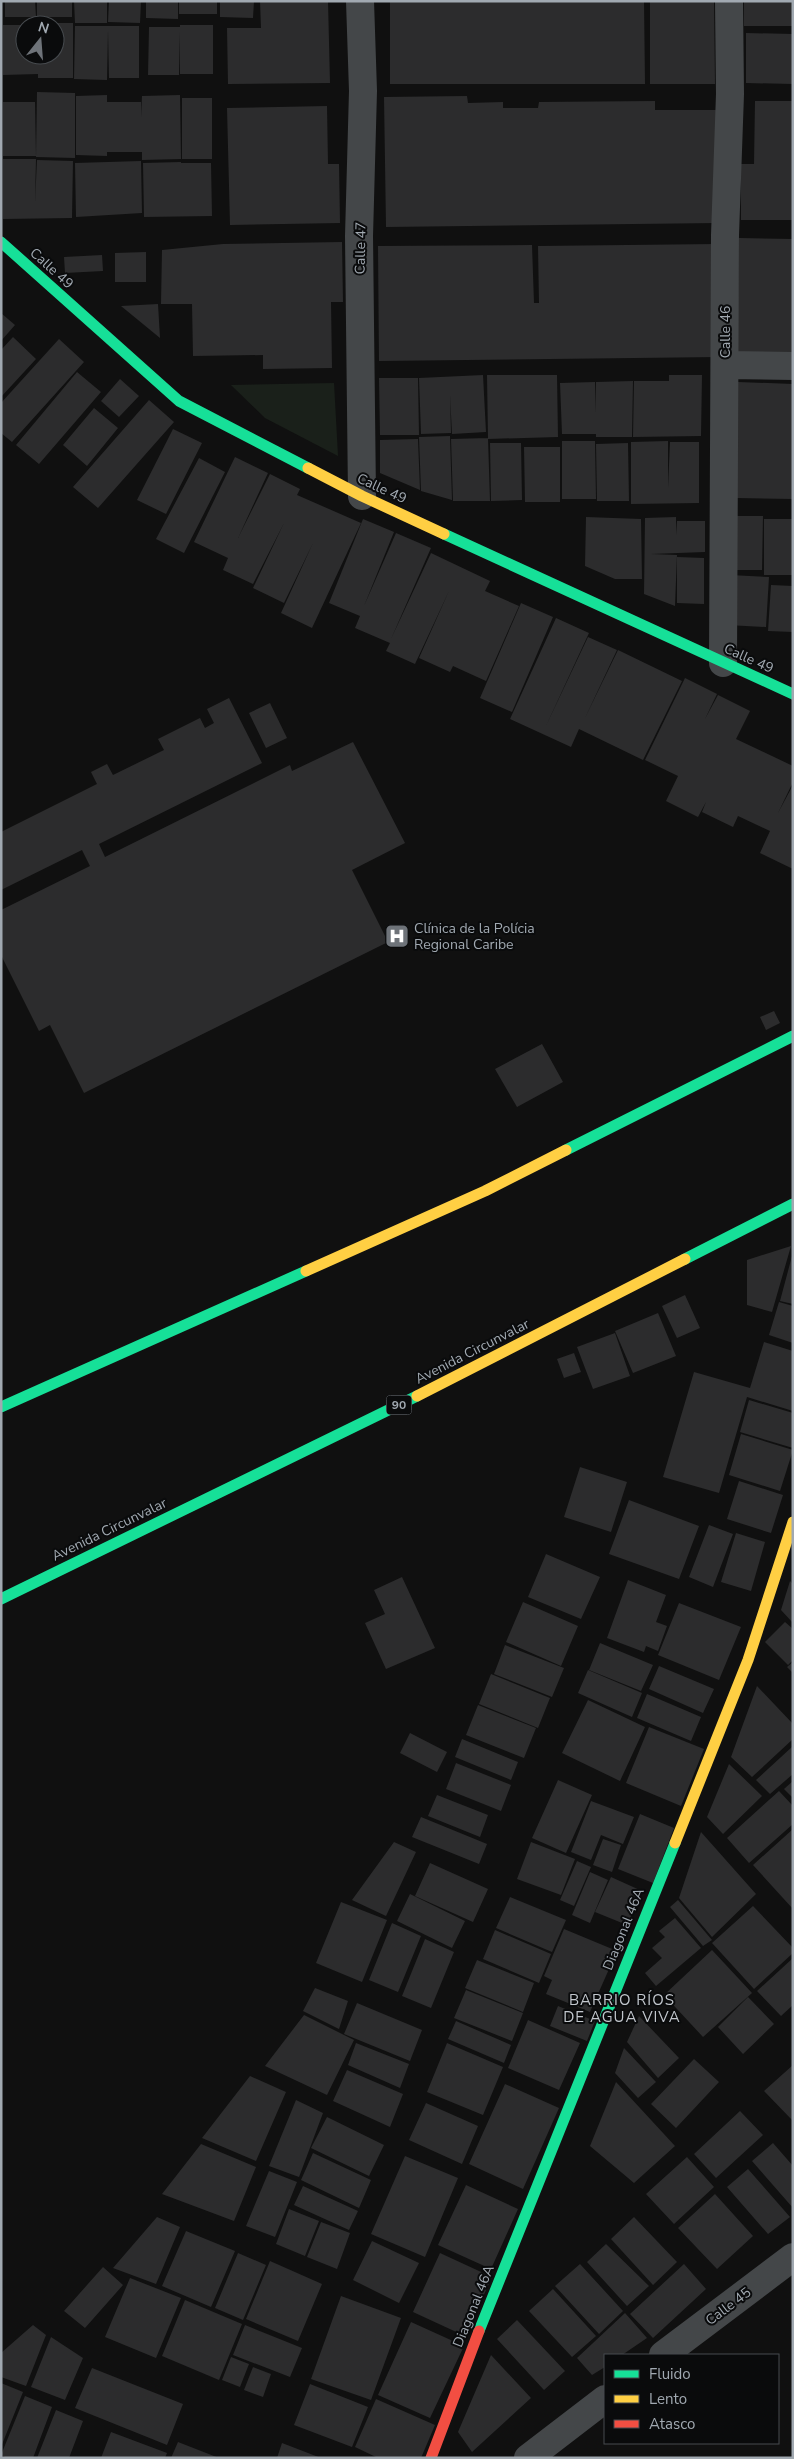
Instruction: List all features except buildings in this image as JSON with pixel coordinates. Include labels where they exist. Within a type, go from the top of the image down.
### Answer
[{"type":"main road","name":"Calle 49","points":[[1,242],[179,401],[362,496],[793,694]]},
{"type":"main road","points":[[1,1407],[485,1191],[793,1036]]},
{"type":"main road","name":"Avenida Circunvalar","points":[[1,1599],[414,1398],[793,1204]]},
{"type":"main road","name":"Diagonal 46A","points":[[431,2458],[453,2398],[748,1660],[793,1522]]},
{"type":"street","name":"Calle 47","points":[[360,1],[363,91],[359,245],[362,496]]},
{"type":"street","name":"Calle 46","points":[[723,663],[725,235],[730,94],[729,1]]},
{"type":"street","points":[[725,365],[793,366]]},
{"type":"street","name":"Calle 45","points":[[664,2354],[793,2257]]},
{"type":"street","points":[[528,2458],[604,2400]]},
{"type":"shaded area","points":[[334,383],[338,456],[265,418],[231,385]]},
{"type":"traffic: fast","points":[[1,242],[179,401],[308,468]]},
{"type":"traffic: fast","points":[[444,534],[793,694]]},
{"type":"traffic: fast","points":[[566,1150],[793,1036]]},
{"type":"traffic: fast","points":[[685,1259],[793,1204]]},
{"type":"traffic: fast","points":[[1,1407],[306,1271]]},
{"type":"traffic: fast","points":[[1,1599],[417,1396]]},
{"type":"traffic: fast","points":[[479,2331],[675,1843]]},
{"type":"traffic: slow","points":[[308,468],[362,496],[444,534]]},
{"type":"traffic: slow","points":[[306,1271],[485,1191],[566,1150]]},
{"type":"traffic: slow","points":[[417,1396],[685,1259]]},
{"type":"traffic: slow","points":[[675,1843],[748,1660],[793,1522]]},
{"type":"traffic: jam","points":[[431,2458],[479,2331]]},
{"type":"place","name":"Clínica de la Polícia Regional Caribe","points":[[397,936]]},
{"type":"district","name":"BARRIO RÍOS DE AGUA VIVA","points":[[622,2008]]}]
